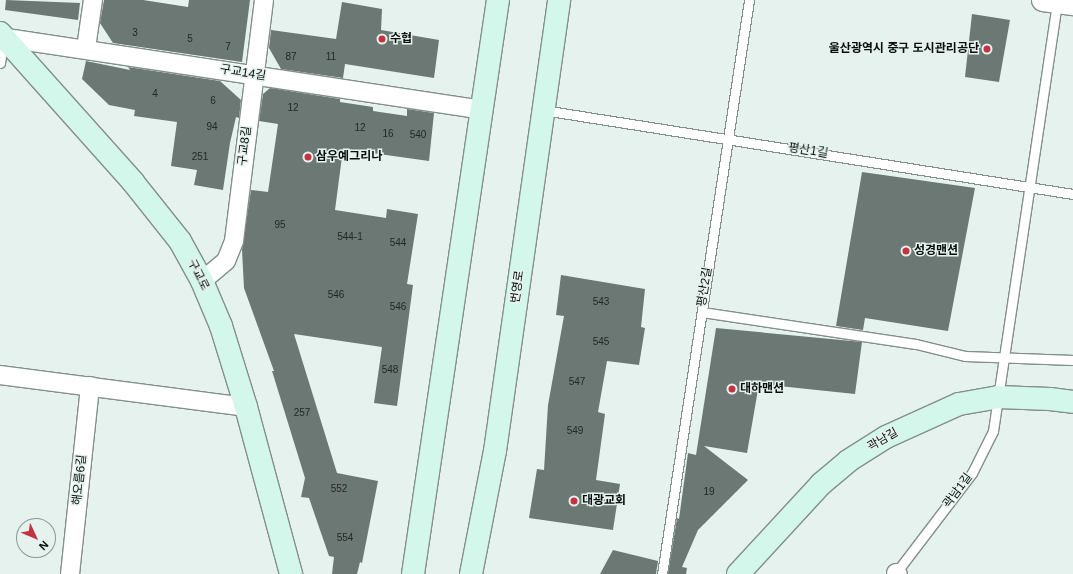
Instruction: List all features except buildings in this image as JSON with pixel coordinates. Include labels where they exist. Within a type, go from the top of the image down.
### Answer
[{"type":"main road","points":[[413,574],[483,110],[498,0]]},
{"type":"main road","name":"번영로","points":[[471,574],[495,451],[559,0]]},
{"type":"main road","name":"구교로","points":[[1,36],[133,182],[180,241],[202,281],[221,326],[246,407],[292,574]]},
{"type":"main road","name":"곽남길","points":[[738,574],[794,510],[848,461],[886,437],[925,418],[960,404],[998,397],[1050,399],[1073,402]]},
{"type":"street","points":[[86,48],[93,0]]},
{"type":"street","name":"구교8길","points":[[202,281],[226,261],[234,241],[264,0]]},
{"type":"street","name":"구교14길","points":[[1,36],[254,74],[385,97],[483,110]]},
{"type":"street","points":[[0,375],[246,407]]},
{"type":"street","name":"해오름6길","points":[[70,574],[90,386]]},
{"type":"lane","name":"평산2길","points":[[662,574],[749,0]]},
{"type":"lane","name":"곽남1길","points":[[896,574],[972,473],[993,431],[1006,356],[1058,2]]},
{"type":"lane","points":[[0,64],[1,36]]},
{"type":"lane","name":"평산1길","points":[[543,110],[1073,194]]},
{"type":"lane","points":[[702,312],[916,344],[965,356],[1006,356],[1073,360]]},
{"type":"place","name":"수협","points":[[382,39]]},
{"type":"place","name":"울산광역시 중구 도시관리공단","points":[[987,49]]},
{"type":"place","name":"삼우예그리나","points":[[308,157]]},
{"type":"place","name":"성경맨션","points":[[906,251]]},
{"type":"place","name":"대하맨션","points":[[732,389]]},
{"type":"place","name":"대광교회","points":[[574,501]]}]
